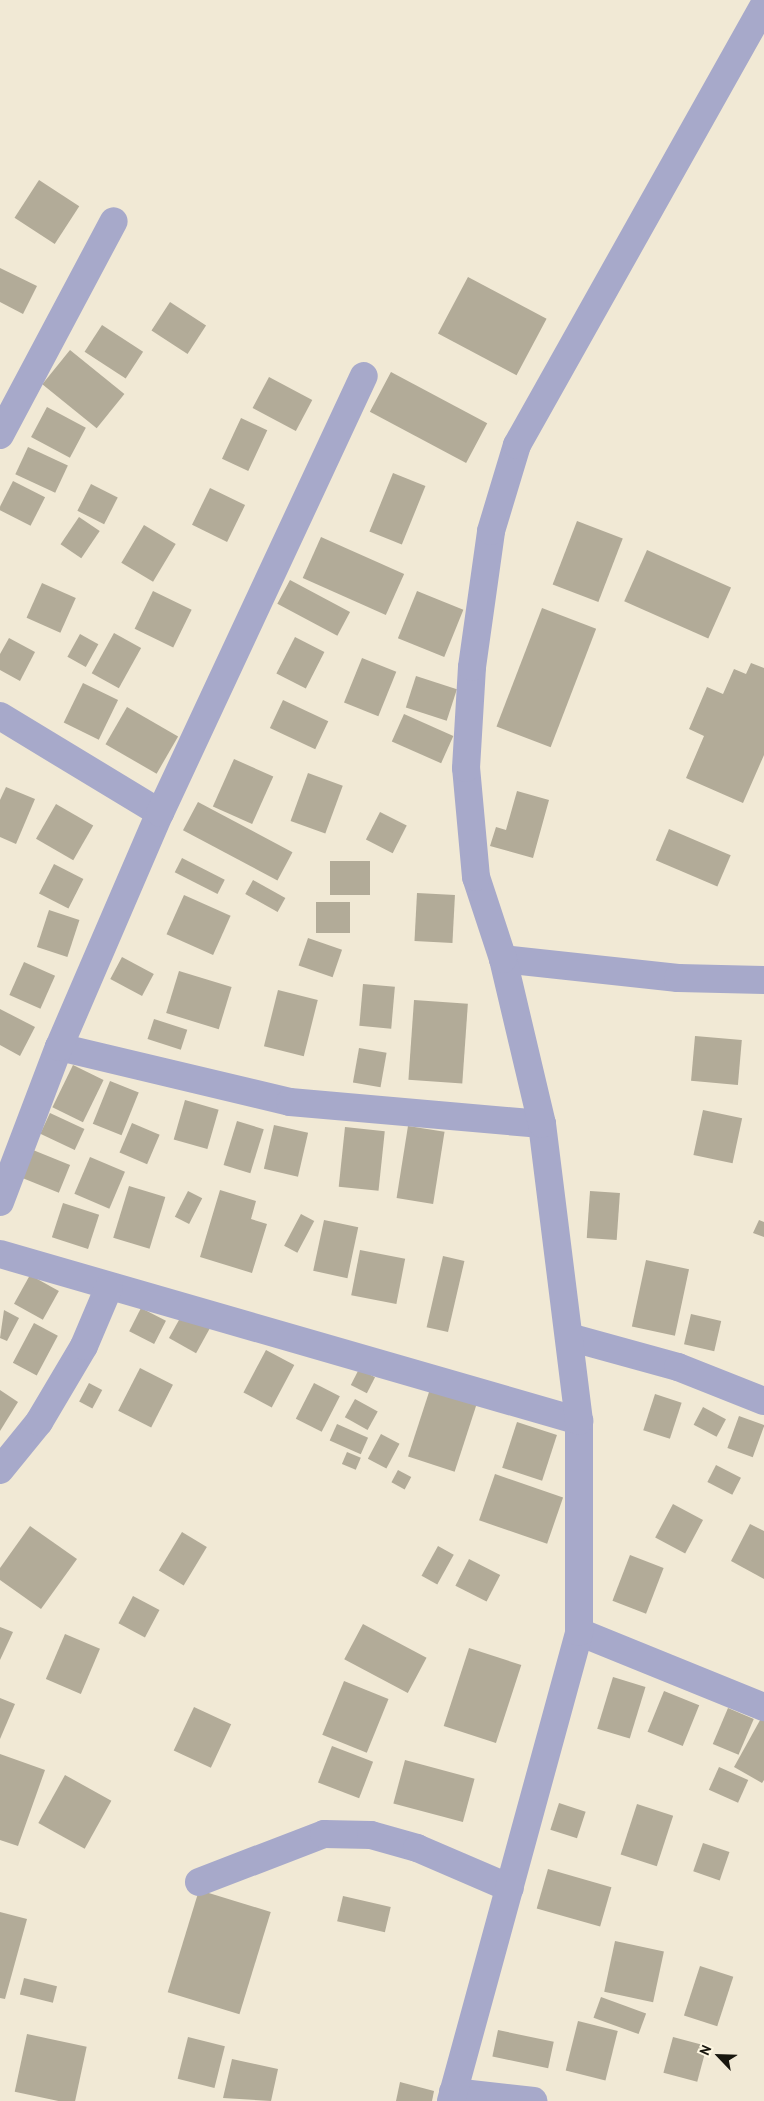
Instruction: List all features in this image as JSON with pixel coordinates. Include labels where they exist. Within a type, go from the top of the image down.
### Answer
[{"type":"street","points":[[534,2101],[452,2096],[579,1632],[578,1421],[569,1337],[542,1124],[503,959],[476,877],[466,768],[472,667],[491,531],[517,445],[764,5]]},
{"type":"street","points":[[0,435],[114,221]]},
{"type":"street","points":[[0,1202],[59,1047],[160,813],[364,376]]},
{"type":"street","points":[[0,716],[160,813]]},
{"type":"street","points":[[503,959],[678,978],[764,980]]},
{"type":"street","points":[[59,1047],[290,1102],[542,1124]]},
{"type":"street","points":[[0,1254],[578,1421]]},
{"type":"street","points":[[0,1470],[39,1422],[84,1346],[109,1287]]},
{"type":"street","points":[[569,1337],[678,1367],[764,1401]]},
{"type":"street","points":[[579,1632],[764,1707]]},
{"type":"street","points":[[199,1882],[324,1834],[371,1835],[418,1848],[510,1888]]},
{"type":"building","points":[[39,180],[79,206],[55,244],[14,218]]},
{"type":"building","points":[[0,268],[37,286],[23,314],[0,302]]},
{"type":"building","points":[[468,277],[547,319],[517,375],[438,334]]},
{"type":"building","points":[[170,302],[206,325],[188,354],[151,331]]},
{"type":"building","points":[[102,325],[143,352],[126,379],[85,352]]},
{"type":"building","points":[[70,350],[124,394],[97,428],[42,384]]},
{"type":"building","points":[[391,372],[487,423],[466,463],[370,412]]},
{"type":"building","points":[[269,377],[312,400],[296,431],[253,408]]},
{"type":"building","points":[[47,407],[86,428],[70,458],[31,437]]},
{"type":"building","points":[[241,418],[267,430],[248,471],[222,459]]},
{"type":"building","points":[[28,447],[68,466],[55,493],[15,474]]},
{"type":"building","points":[[393,473],[425,486],[402,545],[369,531]]},
{"type":"building","points":[[13,481],[45,497],[31,526],[0,510],[0,507]]},
{"type":"building","points":[[91,484],[118,498],[104,524],[77,511]]},
{"type":"building","points":[[210,488],[245,505],[227,542],[192,525]]},
{"type":"building","points":[[79,517],[100,531],[81,558],[61,544]]},
{"type":"building","points":[[577,521],[623,539],[598,602],[553,584]]},
{"type":"building","points":[[144,525],[176,544],[153,582],[121,563]]},
{"type":"building","points":[[321,537],[404,574],[386,615],[303,578]]},
{"type":"building","points":[[647,550],[731,587],[708,639],[624,601]]},
{"type":"building","points":[[290,580],[350,612],[337,636],[277,604]]},
{"type":"building","points":[[42,583],[76,598],[60,633],[27,618]]},
{"type":"building","points":[[153,591],[192,610],[173,648],[135,629]]},
{"type":"building","points":[[417,591],[463,610],[444,657],[398,638]]},
{"type":"building","points":[[542,608],[596,629],[551,747],[496,727]]},
{"type":"building","points":[[114,633],[141,648],[119,688],[92,673]]},
{"type":"building","points":[[80,634],[98,644],[86,667],[67,657]]},
{"type":"building","points":[[295,637],[324,652],[306,689],[276,674]]},
{"type":"building","points":[[9,638],[35,652],[20,681],[0,670],[0,654]]},
{"type":"building","points":[[362,658],[396,672],[378,716],[344,703]]},
{"type":"building","points":[[751,663],[764,668],[764,755],[743,803],[686,778],[704,736],[689,729],[707,687],[723,694],[734,669],[746,674]]},
{"type":"building","points":[[416,676],[457,689],[447,721],[406,707]]},
{"type":"building","points":[[83,683],[118,700],[99,740],[64,723]]},
{"type":"building","points":[[283,700],[328,721],[315,749],[270,728]]},
{"type":"building","points":[[127,707],[178,736],[157,774],[106,744]]},
{"type":"building","points":[[404,714],[453,736],[441,763],[392,741]]},
{"type":"building","points":[[234,759],[273,776],[252,824],[213,807]]},
{"type":"building","points":[[308,773],[343,786],[325,834],[291,821]]},
{"type":"building","points":[[6,787],[35,799],[16,844],[0,837],[0,800]]},
{"type":"building","points":[[517,791],[549,800],[533,858],[490,846],[496,827],[506,830]]},
{"type":"building","points":[[198,802],[292,852],[277,880],[183,830]]},
{"type":"building","points":[[56,804],[93,826],[73,860],[36,839]]},
{"type":"building","points":[[380,812],[407,826],[393,853],[366,840]]},
{"type":"building","points":[[669,829],[731,855],[717,886],[656,860]]},
{"type":"building","points":[[182,858],[225,880],[218,894],[175,872]]},
{"type":"building","points":[[330,861],[370,861],[370,895],[330,895]]},
{"type":"building","points":[[54,864],[83,879],[68,908],[39,893]]},
{"type":"building","points":[[253,880],[285,898],[278,912],[245,894]]},
{"type":"building","points":[[417,893],[455,895],[452,943],[414,941]]},
{"type":"building","points":[[184,895],[231,916],[213,955],[167,934]]},
{"type":"building","points":[[316,902],[350,902],[350,933],[316,933]]},
{"type":"building","points":[[49,910],[79,920],[67,957],[37,947]]},
{"type":"building","points":[[308,938],[342,950],[333,977],[299,965]]},
{"type":"building","points":[[122,957],[154,974],[142,996],[110,979]]},
{"type":"building","points":[[24,962],[55,976],[40,1009],[9,995]]},
{"type":"building","points":[[179,971],[232,987],[219,1029],[166,1013]]},
{"type":"building","points":[[363,984],[395,987],[391,1029],[359,1026]]},
{"type":"building","points":[[278,990],[318,1000],[304,1056],[264,1046]]},
{"type":"building","points":[[414,1000],[468,1004],[462,1084],[408,1080]]},
{"type":"building","points":[[0,1009],[35,1027],[20,1056],[0,1045]]},
{"type":"building","points":[[154,1019],[187,1030],[181,1050],[148,1039]]},
{"type":"building","points":[[695,1036],[742,1040],[738,1085],[691,1081]]},
{"type":"building","points":[[359,1048],[387,1053],[380,1087],[353,1082]]},
{"type":"building","points":[[73,1065],[104,1080],[83,1122],[52,1107]]},
{"type":"building","points":[[110,1081],[139,1093],[122,1135],[93,1124]]},
{"type":"building","points":[[185,1100],[219,1110],[207,1149],[174,1139]]},
{"type":"building","points":[[703,1110],[742,1118],[733,1163],[693,1155]]},
{"type":"building","points":[[50,1113],[84,1129],[75,1150],[40,1134]]},
{"type":"building","points":[[237,1121],[264,1129],[250,1173],[224,1165]]},
{"type":"building","points":[[132,1123],[160,1135],[147,1164],[119,1152]]},
{"type":"building","points":[[274,1125],[308,1133],[298,1177],[264,1169]]},
{"type":"building","points":[[408,1126],[445,1132],[433,1204],[397,1198]]},
{"type":"building","points":[[345,1127],[385,1131],[379,1191],[339,1187]]},
{"type":"building","points":[[33,1150],[70,1165],[59,1193],[22,1178]]},
{"type":"building","points":[[90,1157],[125,1172],[109,1209],[74,1194]]},
{"type":"building","points":[[129,1186],[165,1197],[150,1249],[113,1238]]},
{"type":"building","points":[[220,1190],[256,1201],[251,1219],[267,1224],[252,1273],[200,1257]]},
{"type":"building","points":[[188,1191],[202,1198],[189,1224],[175,1217]]},
{"type":"building","points":[[590,1191],[620,1193],[617,1240],[587,1238]]},
{"type":"building","points":[[63,1203],[99,1215],[88,1249],[52,1237]]},
{"type":"building","points":[[301,1214],[314,1221],[297,1253],[284,1246]]},
{"type":"building","points":[[324,1220],[358,1227],[347,1278],[313,1271]]},
{"type":"building","points":[[759,1220],[764,1222],[764,1237],[753,1233]]},
{"type":"building","points":[[360,1250],[405,1259],[396,1304],[351,1295]]},
{"type":"building","points":[[443,1256],[464,1261],[448,1332],[427,1327]]},
{"type":"building","points":[[646,1260],[689,1269],[675,1336],[632,1327]]},
{"type":"building","points":[[30,1275],[59,1291],[43,1320],[14,1304]]},
{"type":"building","points":[[141,1308],[166,1321],[154,1344],[129,1331]]},
{"type":"building","points":[[4,1310],[19,1318],[7,1341],[0,1338]]},
{"type":"building","points":[[184,1311],[211,1326],[196,1353],[169,1338]]},
{"type":"building","points":[[691,1314],[721,1321],[714,1351],[684,1344]]},
{"type":"building","points":[[34,1323],[58,1336],[37,1375],[13,1363]]},
{"type":"building","points":[[266,1350],[294,1365],[272,1407],[243,1392]]},
{"type":"building","points":[[140,1368],[173,1385],[151,1428],[118,1411]]},
{"type":"building","points":[[359,1369],[375,1377],[367,1393],[351,1385]]},
{"type":"building","points":[[89,1383],[102,1390],[92,1409],[79,1402]]},
{"type":"building","points":[[314,1383],[340,1396],[322,1432],[296,1419]]},
{"type":"building","points":[[430,1389],[477,1404],[455,1472],[408,1457]]},
{"type":"building","points":[[0,1390],[18,1402],[0,1431]]},
{"type":"building","points":[[655,1394],[682,1403],[670,1439],[643,1430]]},
{"type":"building","points":[[355,1399],[378,1412],[368,1430],[345,1417]]},
{"type":"building","points":[[703,1407],[726,1419],[717,1437],[694,1425]]},
{"type":"building","points":[[739,1416],[764,1425],[753,1457],[727,1448]]},
{"type":"building","points":[[517,1422],[557,1435],[542,1481],[502,1468]]},
{"type":"building","points":[[337,1424],[368,1438],[361,1454],[330,1440]]},
{"type":"building","points":[[381,1434],[400,1444],[386,1469],[368,1459]]},
{"type":"building","points":[[347,1452],[361,1458],[356,1470],[342,1464]]},
{"type":"building","points":[[716,1465],[741,1478],[732,1495],[707,1482]]},
{"type":"building","points":[[398,1470],[411,1477],[405,1489],[391,1482]]},
{"type":"building","points":[[495,1474],[563,1497],[547,1544],[479,1520]]},
{"type":"building","points":[[673,1504],[703,1520],[685,1554],[655,1538]]},
{"type":"building","points":[[750,1524],[764,1531],[764,1579],[731,1561]]},
{"type":"building","points":[[30,1526],[77,1559],[41,1609],[0,1580],[0,1568]]},
{"type":"building","points":[[182,1532],[207,1547],[184,1586],[159,1571]]},
{"type":"building","points":[[438,1546],[454,1555],[437,1584],[422,1576]]},
{"type":"building","points":[[630,1555],[664,1568],[646,1614],[612,1601]]},
{"type":"building","points":[[469,1559],[500,1575],[487,1602],[455,1586]]},
{"type":"building","points":[[133,1596],[159,1610],[145,1637],[118,1623]]},
{"type":"building","points":[[363,1624],[427,1658],[408,1693],[344,1659]]},
{"type":"building","points":[[0,1627],[13,1632],[0,1660]]},
{"type":"building","points":[[65,1634],[100,1649],[81,1694],[46,1679]]},
{"type":"building","points":[[469,1648],[521,1665],[496,1743],[444,1726]]},
{"type":"building","points":[[613,1677],[646,1687],[630,1739],[597,1729]]},
{"type":"building","points":[[344,1681],[389,1699],[367,1753],[322,1735]]},
{"type":"building","points":[[664,1691],[699,1705],[683,1746],[648,1732]]},
{"type":"building","points":[[0,1698],[15,1704],[0,1739]]},
{"type":"building","points":[[194,1707],[231,1724],[211,1768],[174,1751]]},
{"type":"building","points":[[728,1708],[754,1719],[739,1755],[713,1744]]},
{"type":"building","points":[[764,1713],[764,1780],[762,1783],[734,1767]]},
{"type":"building","points":[[332,1746],[373,1762],[359,1798],[318,1782]]},
{"type":"building","points":[[0,1754],[45,1770],[18,1846],[0,1840]]},
{"type":"building","points":[[405,1760],[475,1779],[463,1822],[393,1803]]},
{"type":"building","points":[[719,1767],[748,1780],[738,1803],[709,1790]]},
{"type":"building","points":[[65,1775],[111,1801],[85,1849],[38,1823]]},
{"type":"building","points":[[559,1803],[586,1812],[577,1838],[550,1830]]},
{"type":"building","points":[[637,1804],[673,1816],[657,1866],[621,1854]]},
{"type":"building","points":[[703,1843],[729,1852],[720,1880],[693,1871]]},
{"type":"building","points":[[548,1869],[611,1887],[600,1927],[537,1908]]},
{"type":"building","points":[[199,1890],[271,1912],[239,2014],[168,1992]]},
{"type":"building","points":[[343,1896],[391,1907],[385,1932],[337,1921]]},
{"type":"building","points":[[0,1912],[27,1919],[5,1999],[0,1998]]},
{"type":"building","points":[[615,1941],[664,1951],[653,2002],[604,1992]]},
{"type":"building","points":[[700,1966],[733,1977],[717,2026],[684,2015]]},
{"type":"building","points":[[24,1978],[57,1986],[53,2003],[20,1994]]},
{"type":"building","points":[[601,1997],[646,2013],[639,2034],[593,2018]]},
{"type":"building","points":[[578,2021],[618,2031],[605,2080],[566,2070]]},
{"type":"building","points":[[498,2030],[554,2042],[548,2068],[492,2056]]},
{"type":"building","points":[[27,2034],[87,2047],[75,2101],[58,2101],[15,2092]]},
{"type":"building","points":[[188,2037],[225,2046],[214,2088],[178,2079]]},
{"type":"building","points":[[673,2037],[707,2046],[697,2082],[663,2073]]},
{"type":"building","points":[[232,2059],[278,2069],[271,2101],[223,2098]]},
{"type":"building","points":[[400,2082],[434,2091],[432,2101],[396,2101]]}]
